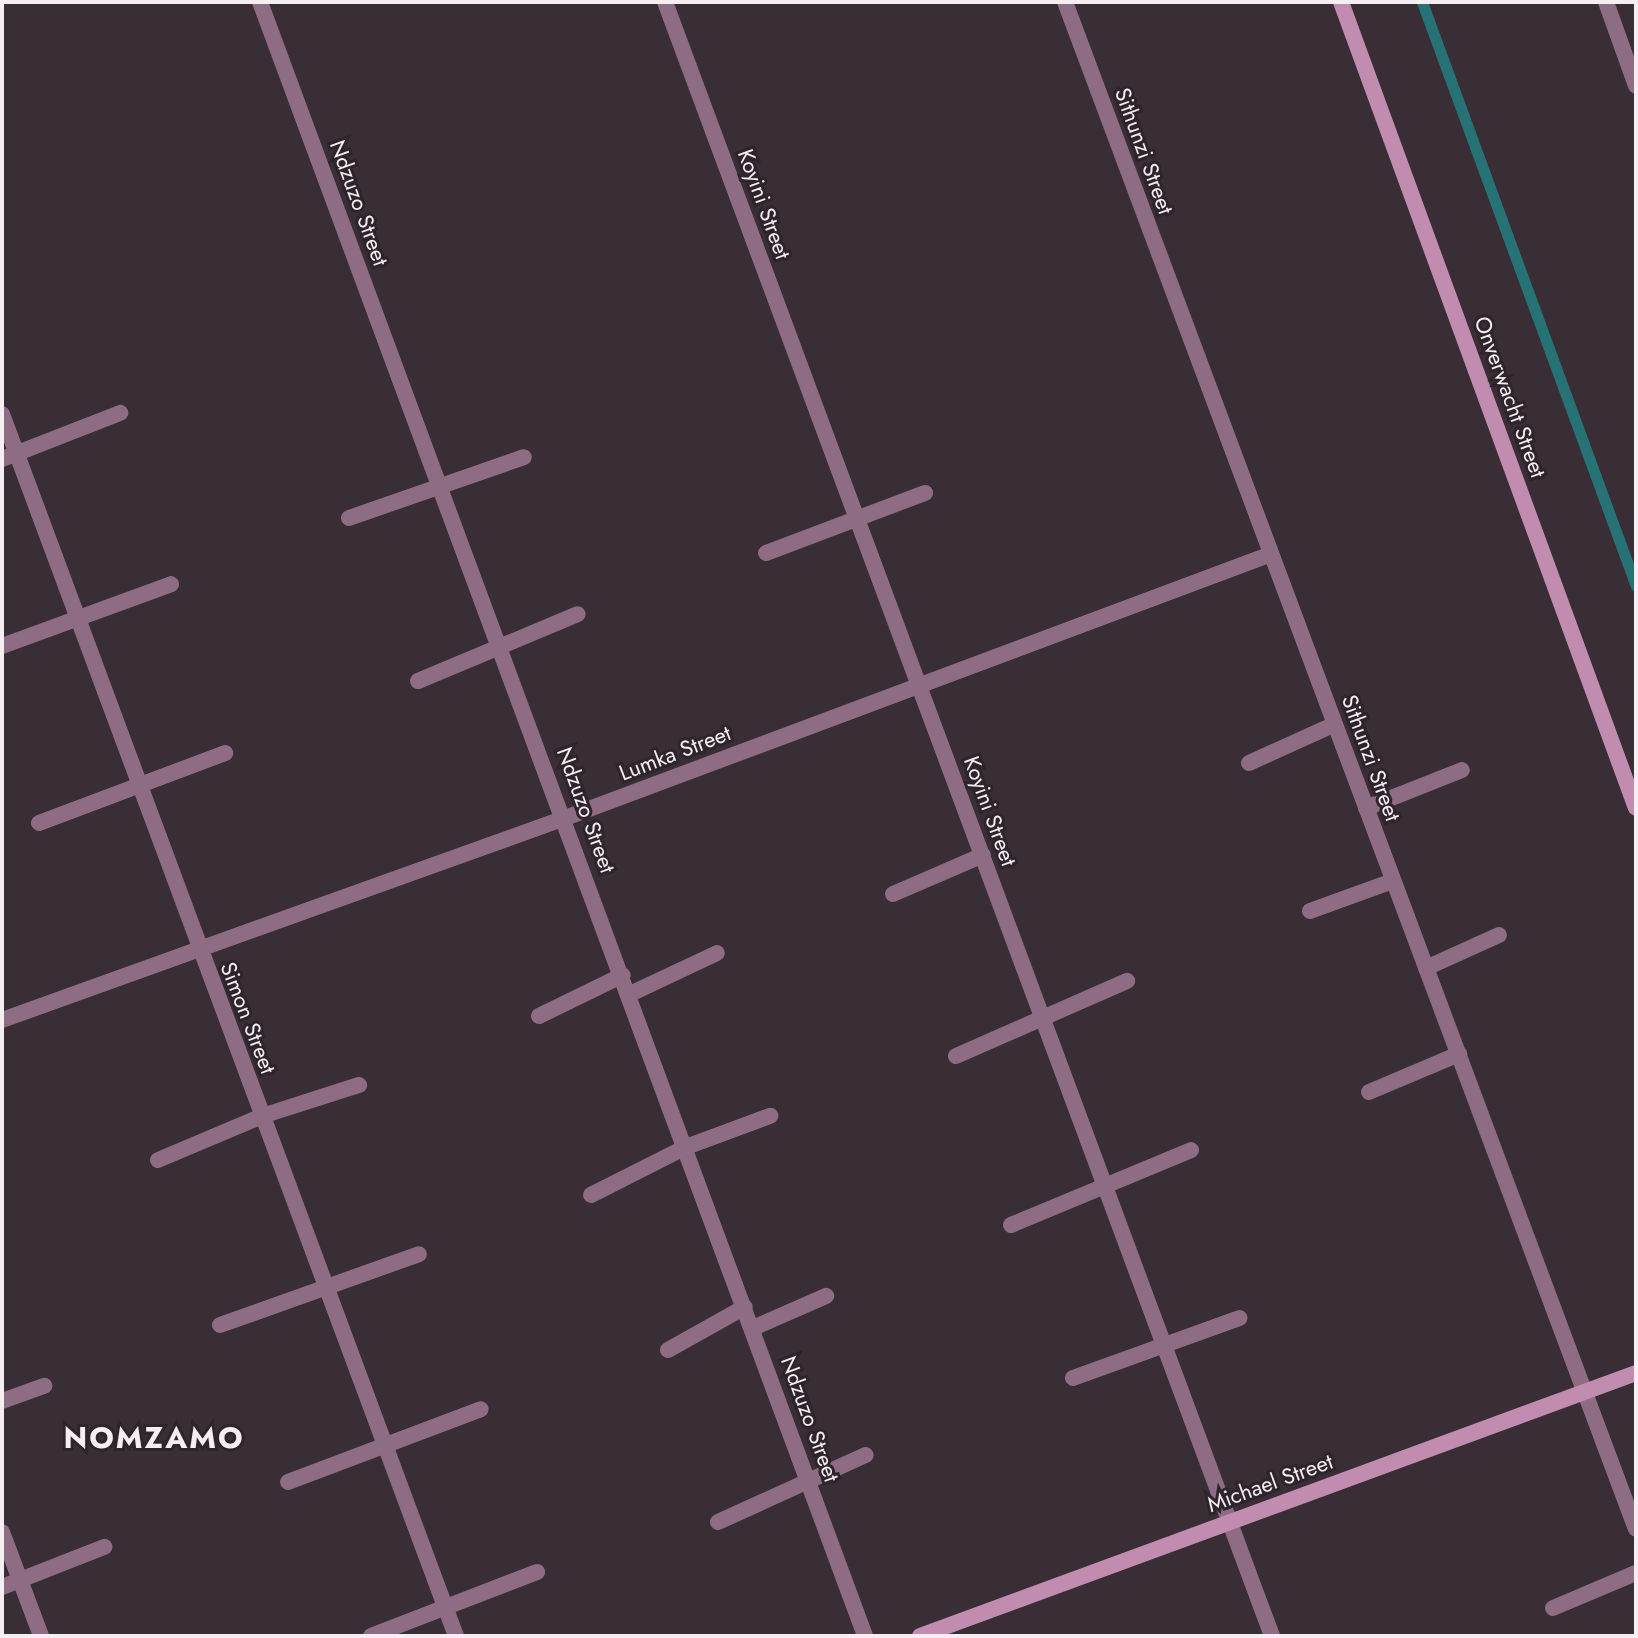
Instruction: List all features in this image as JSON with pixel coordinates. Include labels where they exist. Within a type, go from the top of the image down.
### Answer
[{"type":"street","name":"Ndzuzo Street","points":[[260,2],[565,818],[865,1636]]},
{"type":"street","name":"Koyini Street","points":[[665,2],[1272,1636]]},
{"type":"street","name":"Sithunzi Street","points":[[1065,2],[1636,1529]]},
{"type":"street","name":"Onverwacht Street","points":[[1341,2],[1636,808]]},
{"type":"street","points":[[1606,2],[1636,86]]},
{"type":"street","points":[[9,456],[120,413]]},
{"type":"street","name":"Simon Street","points":[[2,414],[9,456],[76,615],[456,1636]]},
{"type":"street","points":[[349,518],[524,457]]},
{"type":"street","points":[[766,553],[925,493]]},
{"type":"street","name":"Lumka Street","points":[[2,1020],[198,947],[565,818],[1271,554]]},
{"type":"street","points":[[2,646],[76,615],[171,584]]},
{"type":"street","points":[[418,681],[578,614]]},
{"type":"street","points":[[1249,763],[1335,724]]},
{"type":"street","points":[[39,823],[225,753]]},
{"type":"street","points":[[1366,808],[1462,770]]},
{"type":"street","points":[[893,894],[983,855]]},
{"type":"street","points":[[1310,911],[1393,881]]},
{"type":"street","points":[[1426,968],[1499,935]]},
{"type":"street","points":[[630,994],[717,953]]},
{"type":"street","points":[[539,1016],[623,975]]},
{"type":"street","points":[[956,1056],[1042,1015],[1127,981]]},
{"type":"street","points":[[1369,1092],[1459,1054]]},
{"type":"street","points":[[158,1160],[262,1116],[359,1085]]},
{"type":"street","points":[[591,1195],[686,1147],[770,1116]]},
{"type":"street","points":[[1011,1225],[1107,1189],[1191,1150]]},
{"type":"street","points":[[220,1325],[419,1254]]},
{"type":"street","points":[[753,1328],[826,1296]]},
{"type":"street","points":[[668,1350],[745,1307]]},
{"type":"street","points":[[1073,1378],[1162,1343],[1240,1318]]},
{"type":"street","name":"Michael Street","points":[[920,1636],[1636,1373]]},
{"type":"street","points":[[2,1401],[44,1386]]},
{"type":"street","points":[[288,1482],[481,1409]]},
{"type":"street","points":[[718,1522],[810,1483],[866,1455]]},
{"type":"street","points":[[2,1532],[41,1636]]},
{"type":"street","points":[[2,1587],[104,1547]]},
{"type":"street","points":[[371,1636],[444,1605],[537,1572]]},
{"type":"street","points":[[1553,1608],[1636,1573]]},
{"type":"waterway","points":[[1422,2],[1636,586]]},
{"type":"district","name":"NOMZAMO","points":[[154,1438]]}]
